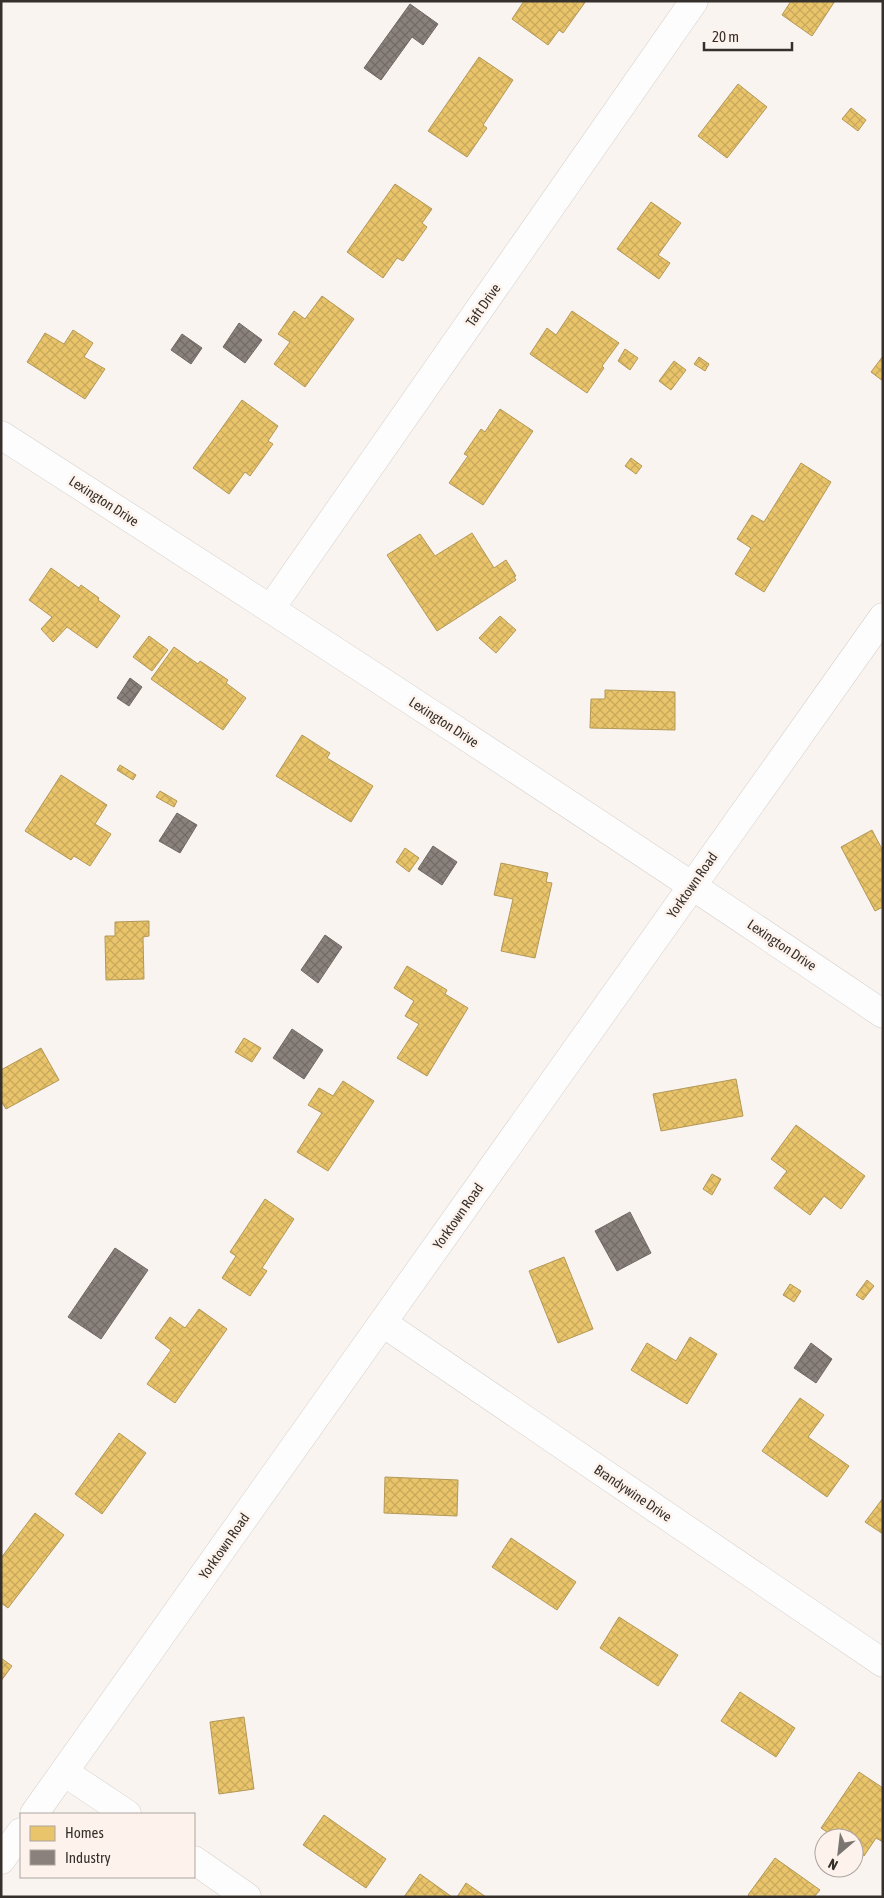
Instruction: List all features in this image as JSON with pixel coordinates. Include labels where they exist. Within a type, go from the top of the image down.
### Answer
[{"type":"street","name":"Taft Drive","points":[[271,608],[694,1]]},
{"type":"street","name":"Lexington Drive","points":[[1,435],[271,608],[693,885],[883,1014]]},
{"type":"street","name":"Yorktown Road","points":[[35,1813],[883,617]]},
{"type":"street","name":"Brandywine Drive","points":[[383,1323],[883,1664]]},
{"type":"street","points":[[64,1772],[126,1813]]},
{"type":"street","points":[[1,1860],[20,1833]]},
{"type":"street","points":[[195,1861],[247,1897]]},
{"type":"building: Homes","points":[[524,1],[586,1],[563,33],[559,30],[548,45],[512,19]]},
{"type":"building: Homes","points":[[791,1],[835,1],[812,36],[782,15]]},
{"type":"building: Homes","points":[[479,57],[513,80],[483,125],[487,128],[467,157],[428,131]]},
{"type":"building: Homes","points":[[738,84],[767,107],[727,158],[698,136]]},
{"type":"building: Homes","points":[[851,108],[866,120],[858,131],[842,119]]},
{"type":"building: Homes","points":[[395,184],[432,209],[422,223],[427,227],[403,261],[397,258],[383,278],[347,252]]},
{"type":"building: Homes","points":[[651,202],[681,223],[658,255],[670,263],[659,279],[617,249]]},
{"type":"building: Homes","points":[[322,296],[354,319],[305,387],[274,364],[290,342],[278,334],[294,311],[305,319]]},
{"type":"building: Homes","points":[[572,311],[619,343],[602,366],[604,368],[587,393],[530,354],[547,328],[556,335]]},
{"type":"building: Homes","points":[[73,330],[93,343],[84,357],[105,369],[85,399],[27,362],[45,333],[64,344]]},
{"type":"building: Homes","points":[[625,349],[638,358],[630,370],[618,361]]},
{"type":"building: Homes","points":[[883,356],[883,381],[871,372]]},
{"type":"building: Homes","points":[[699,357],[709,364],[705,371],[694,364]]},
{"type":"building: Homes","points":[[674,361],[686,370],[671,390],[659,381]]},
{"type":"building: Homes","points":[[242,400],[278,426],[268,441],[273,444],[250,476],[245,472],[229,494],[193,468]]},
{"type":"building: Homes","points":[[500,409],[533,431],[483,505],[449,483],[468,456],[464,454],[481,429],[485,432]]},
{"type":"building: Homes","points":[[631,458],[642,466],[636,474],[625,466]]},
{"type":"building: Homes","points":[[801,463],[831,482],[764,592],[735,574],[751,548],[737,539],[752,515],[764,522]]},
{"type":"building: Homes","points":[[472,533],[494,568],[506,560],[516,576],[514,577],[516,580],[437,631],[387,555],[420,534],[435,556]]},
{"type":"building: Homes","points":[[51,568],[79,588],[81,585],[120,616],[97,648],[67,627],[53,642],[41,629],[52,617],[29,600]]},
{"type":"building: Homes","points":[[500,616],[516,630],[496,653],[479,638]]},
{"type":"building: Homes","points":[[149,636],[168,650],[152,671],[133,657]]},
{"type":"building: Homes","points":[[174,647],[198,664],[200,661],[228,680],[226,683],[246,698],[223,730],[151,679]]},
{"type":"building: Homes","points":[[605,690],[675,692],[675,730],[590,728],[591,699],[605,699]]},
{"type":"building: Homes","points":[[302,735],[330,753],[327,758],[373,786],[351,822],[276,776]]},
{"type":"building: Homes","points":[[120,765],[136,775],[133,780],[117,770]]},
{"type":"building: Homes","points":[[61,775],[107,805],[95,824],[111,834],[90,866],[74,856],[71,860],[25,831]]},
{"type":"building: Homes","points":[[160,791],[177,801],[174,807],[156,797]]},
{"type":"building: Homes","points":[[872,830],[883,851],[883,907],[875,911],[841,847]]},
{"type":"building: Homes","points":[[405,848],[419,858],[409,872],[396,862]]},
{"type":"building: Homes","points":[[501,863],[548,873],[546,882],[552,883],[535,958],[501,951],[513,899],[494,895]]},
{"type":"building: Homes","points":[[149,921],[149,936],[143,937],[144,979],[106,980],[105,936],[115,936],[115,922]]},
{"type":"building: Homes","points":[[407,966],[447,990],[445,994],[468,1008],[427,1076],[397,1058],[419,1024],[405,1016],[414,1001],[394,988]]},
{"type":"building: Homes","points":[[244,1038],[261,1048],[252,1062],[235,1052]]},
{"type":"building: Homes","points":[[41,1048],[59,1080],[6,1109],[1,1101],[1,1070]]},
{"type":"building: Homes","points":[[736,1079],[743,1116],[661,1131],[653,1094]]},
{"type":"building: Homes","points":[[343,1081],[374,1101],[328,1171],[297,1152],[322,1113],[308,1105],[319,1088],[333,1096]]},
{"type":"building: Homes","points":[[796,1125],[865,1176],[841,1209],[824,1196],[810,1215],[774,1188],[787,1171],[771,1159]]},
{"type":"building: Homes","points":[[712,1174],[721,1179],[712,1195],[703,1189]]},
{"type":"building: Homes","points":[[265,1199],[294,1219],[262,1268],[267,1271],[250,1296],[222,1278],[236,1256],[230,1252]]},
{"type":"building: Homes","points":[[564,1257],[593,1329],[558,1343],[529,1271]]},
{"type":"building: Homes","points":[[867,1280],[874,1286],[863,1300],[856,1295]]},
{"type":"building: Homes","points":[[790,1284],[801,1291],[794,1302],[783,1295]]},
{"type":"building: Homes","points":[[199,1309],[227,1329],[175,1403],[147,1384],[171,1350],[155,1338],[170,1317],[185,1328]]},
{"type":"building: Homes","points":[[690,1337],[717,1354],[687,1404],[631,1370],[647,1343],[676,1361]]},
{"type":"building: Homes","points":[[800,1398],[824,1415],[808,1437],[849,1466],[827,1497],[762,1451]]},
{"type":"building: Homes","points":[[119,1433],[146,1453],[102,1514],[75,1494]]},
{"type":"building: Homes","points":[[385,1477],[458,1480],[457,1516],[384,1513]]},
{"type":"building: Homes","points":[[883,1498],[883,1534],[865,1522]]},
{"type":"building: Homes","points":[[35,1513],[64,1535],[8,1608],[1,1603],[1,1558]]},
{"type":"building: Homes","points":[[511,1538],[576,1582],[557,1610],[492,1567]]},
{"type":"building: Homes","points":[[619,1617],[678,1655],[658,1686],[600,1648]]},
{"type":"building: Homes","points":[[1,1658],[12,1666],[1,1681]]},
{"type":"building: Homes","points":[[740,1692],[795,1728],[776,1757],[721,1721]]},
{"type":"building: Homes","points":[[244,1717],[254,1789],[219,1794],[210,1722]]},
{"type":"building: Homes","points":[[859,1772],[883,1788],[883,1842],[876,1838],[864,1856],[864,1828],[821,1828]]},
{"type":"building: Homes","points":[[324,1815],[386,1859],[366,1888],[303,1845]]},
{"type":"building: Homes","points":[[775,1858],[820,1890],[814,1897],[751,1897],[748,1895]]},
{"type":"building: Homes","points":[[420,1874],[452,1897],[404,1897]]},
{"type":"building: Homes","points":[[466,1883],[486,1897],[457,1897]]},
{"type":"building: Industry","points":[[410,4],[438,24],[423,45],[412,37],[381,80],[364,68]]},
{"type":"building: Industry","points":[[239,323],[262,340],[245,363],[223,347]]},
{"type":"building: Industry","points":[[182,334],[202,348],[191,364],[171,350]]},
{"type":"building: Industry","points":[[130,678],[142,687],[129,706],[117,698]]},
{"type":"building: Industry","points":[[177,813],[197,825],[180,853],[159,841]]},
{"type":"building: Industry","points":[[433,846],[457,862],[442,885],[418,869]]},
{"type":"building: Industry","points":[[325,935],[342,947],[318,983],[301,970]]},
{"type":"building: Industry","points":[[292,1029],[323,1050],[304,1079],[273,1058]]},
{"type":"building: Industry","points":[[630,1212],[651,1253],[617,1271],[595,1231]]},
{"type":"building: Industry","points":[[115,1248],[148,1270],[101,1339],[68,1317]]},
{"type":"building: Industry","points":[[811,1343],[832,1359],[816,1383],[794,1368]]}]
